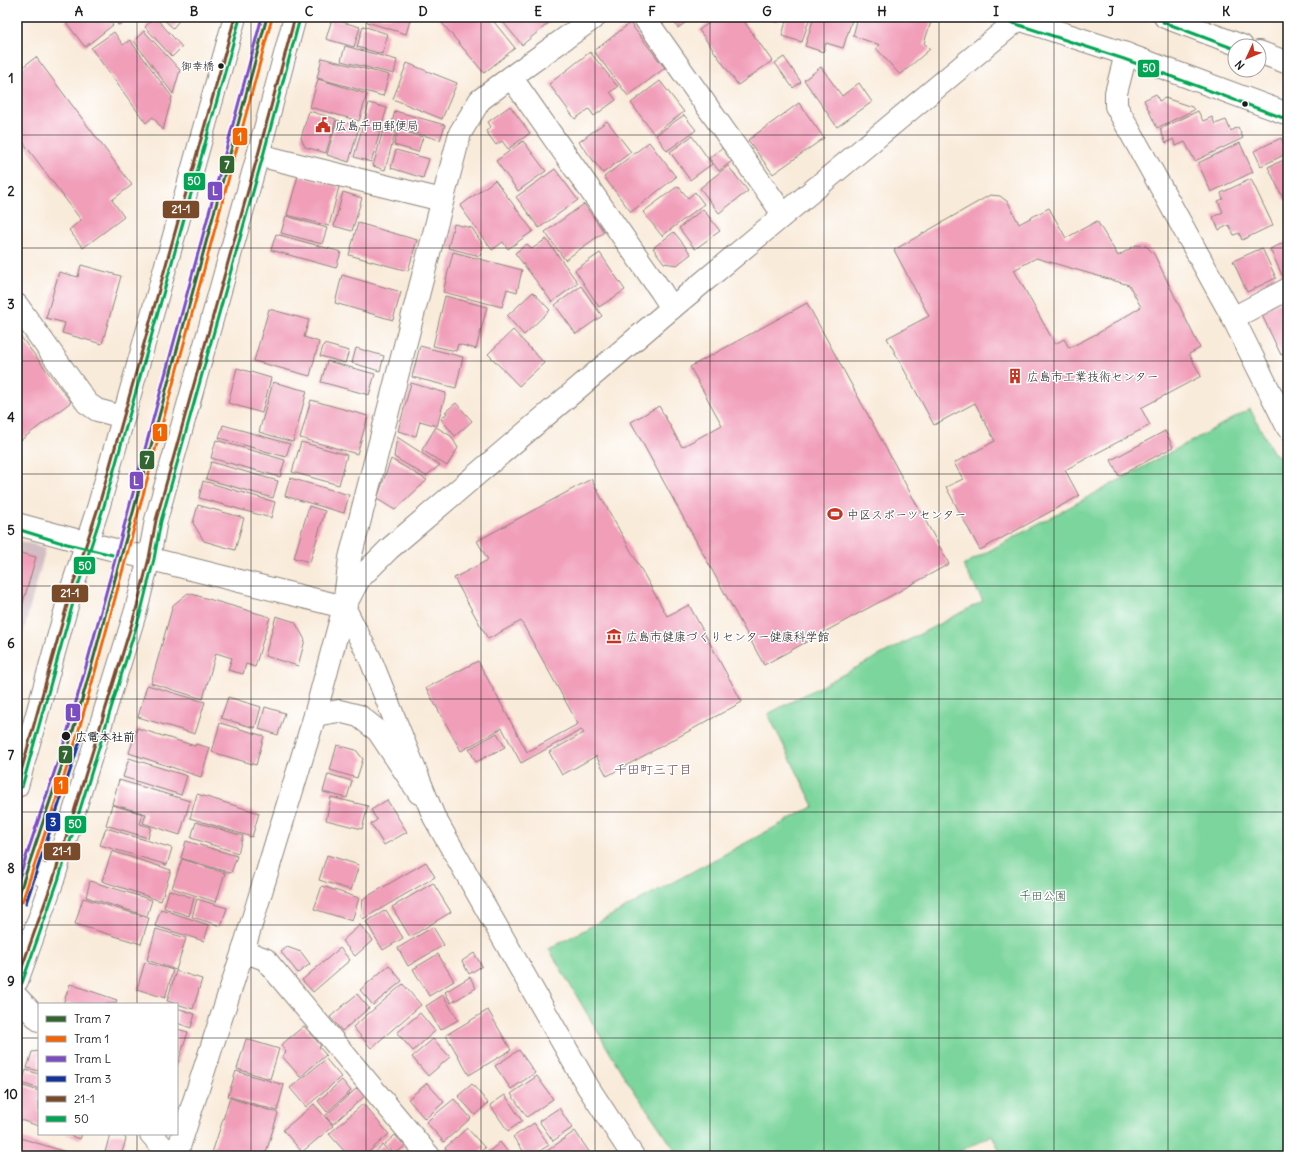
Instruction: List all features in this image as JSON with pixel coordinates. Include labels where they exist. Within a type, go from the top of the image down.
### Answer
[{"type":"street","points":[[17,786],[71,591],[99,505],[235,17]]},
{"type":"street","points":[[17,981],[53,880],[136,610],[149,558],[156,520],[295,17]]},
{"type":"street","points":[[176,1156],[243,951],[315,715],[344,607],[350,558],[460,133],[480,100],[595,17]]},
{"type":"street","points":[[644,17],[783,214]]},
{"type":"street","points":[[1165,17],[1227,40]]},
{"type":"street","points":[[344,607],[359,579],[389,549],[783,214],[1017,18],[1126,54],[1288,114]]},
{"type":"street","points":[[1126,54],[1116,93],[1116,106],[1233,318],[1288,428]]},
{"type":"street","points":[[1267,55],[1288,63]]},
{"type":"street","points":[[511,77],[672,308]]},
{"type":"street","points":[[258,155],[442,200]]},
{"type":"street","points":[[1233,318],[1288,289]]},
{"type":"street","points":[[17,305],[87,404],[97,410],[123,418]]},
{"type":"street","points":[[17,524],[344,607],[370,658],[433,814]]},
{"type":"street","points":[[315,715],[339,711],[359,716],[378,731],[433,814],[588,1087],[633,1156]]},
{"type":"street","points":[[17,863],[53,880]]},
{"type":"street","points":[[243,951],[265,959],[429,1156]]},
{"type":"street","points":[[17,998],[38,1019]]},
{"type":"street","points":[[152,1135],[171,1156]]},
{"type":"shaded area","points":[[17,540],[46,548],[17,656]]},
{"type":"green space","name":"千田公園","points":[[1250,409],[1273,452],[1288,463],[1288,1156],[1002,1156],[992,1135],[951,1156],[679,1156],[622,1073],[549,949],[814,806],[768,714],[983,601],[963,565]]},
{"type":"building","points":[[70,17],[106,17],[113,25],[85,47],[65,21]]},
{"type":"building","points":[[114,17],[136,17],[118,25]]},
{"type":"building","points":[[155,17],[182,47],[172,57],[145,27]]},
{"type":"building","points":[[161,17],[182,17],[173,28]]},
{"type":"building","points":[[368,17],[411,17],[406,34],[367,22]]},
{"type":"building","points":[[437,17],[490,17],[515,48],[484,73]]},
{"type":"building","points":[[499,17],[556,17],[522,45]]},
{"type":"building","points":[[671,17],[693,17],[678,28]]},
{"type":"building","points":[[717,17],[741,17],[772,61],[738,85],[699,30]]},
{"type":"building","points":[[762,17],[779,17],[777,22]]},
{"type":"building","points":[[787,17],[810,17],[802,42],[782,36]]},
{"type":"building","points":[[814,17],[853,17],[843,48],[826,43],[823,52],[805,46]]},
{"type":"building","points":[[858,17],[914,17],[931,22],[924,43],[930,49],[900,75],[876,48],[880,45],[853,36]]},
{"type":"building","points":[[332,19],[360,27],[354,47],[326,39]]},
{"type":"building","points":[[630,23],[665,68],[628,96],[594,51]]},
{"type":"building","points":[[363,26],[388,34],[382,54],[357,47]]},
{"type":"building","points":[[144,31],[180,70],[173,94],[134,41]]},
{"type":"building","points":[[114,32],[123,45],[130,40],[172,97],[163,130],[153,117],[146,123],[91,48]]},
{"type":"building","points":[[345,46],[397,60],[394,74],[341,61]]},
{"type":"building","points":[[590,52],[618,87],[610,92],[616,100],[594,116],[589,109],[575,119],[549,84]]},
{"type":"building","points":[[36,57],[132,185],[112,200],[124,217],[83,248],[69,230],[81,220],[17,134],[17,71]]},
{"type":"building","points":[[784,57],[801,82],[793,88],[775,63]]},
{"type":"building","points":[[322,58],[389,75],[383,96],[317,78]]},
{"type":"building","points":[[407,63],[457,83],[442,119],[393,99]]},
{"type":"building","points":[[821,67],[842,96],[859,83],[872,102],[837,127],[804,80]]},
{"type":"building","points":[[318,79],[367,94],[359,121],[310,107]]},
{"type":"building","points":[[660,81],[684,112],[654,134],[631,103]]},
{"type":"building","points":[[1156,94],[1159,101],[1165,98],[1192,107],[1194,110],[1157,128],[1144,100]]},
{"type":"building","points":[[369,103],[387,108],[371,162],[354,157]]},
{"type":"building","points":[[799,103],[824,138],[773,174],[748,140]]},
{"type":"building","points":[[510,106],[530,133],[508,149],[502,141],[496,145],[486,131],[491,127],[488,122]]},
{"type":"building","points":[[309,111],[336,119],[326,153],[305,147],[301,138]]},
{"type":"building","points":[[395,111],[445,125],[440,140],[391,126]]},
{"type":"building","points":[[1198,111],[1203,121],[1212,117],[1215,124],[1226,120],[1231,131],[1238,127],[1243,138],[1195,161],[1185,142],[1176,146],[1173,139],[1166,143],[1160,129]]},
{"type":"building","points":[[684,115],[696,130],[667,151],[656,135]]},
{"type":"building","points":[[337,120],[359,127],[349,162],[327,155]]},
{"type":"building","points":[[607,121],[631,152],[603,173],[579,142]]},
{"type":"building","points":[[384,127],[396,130],[385,170],[373,166]]},
{"type":"building","points":[[398,130],[423,137],[418,152],[394,145]]},
{"type":"building","points":[[692,136],[712,164],[690,180],[670,152]]},
{"type":"building","points":[[1281,138],[1288,153],[1261,166],[1254,151]]},
{"type":"building","points":[[523,141],[546,171],[518,191],[496,161]]},
{"type":"building","points":[[649,142],[676,177],[631,212],[604,177]]},
{"type":"building","points":[[1240,143],[1253,172],[1211,192],[1198,163]]},
{"type":"building","points":[[722,148],[732,161],[719,171],[709,158]]},
{"type":"building","points":[[396,150],[429,159],[423,178],[391,168]]},
{"type":"building","points":[[1288,158],[1288,198],[1284,200],[1268,167]]},
{"type":"building","points":[[728,166],[748,191],[719,213],[700,188]]},
{"type":"building","points":[[555,169],[578,200],[539,228],[516,197]]},
{"type":"building","points":[[298,176],[339,187],[329,226],[287,215]]},
{"type":"building","points":[[1251,179],[1273,225],[1242,240],[1239,233],[1234,235],[1229,225],[1219,230],[1213,217],[1223,212],[1218,201],[1223,199],[1221,193]]},
{"type":"building","points":[[495,180],[533,231],[508,249],[503,242],[492,250],[460,206]]},
{"type":"building","points":[[678,186],[688,198],[695,192],[704,204],[662,236],[643,212]]},
{"type":"building","points":[[343,192],[362,198],[352,231],[334,226]]},
{"type":"building","points":[[990,195],[1000,196],[1008,202],[1019,224],[1049,208],[1066,238],[1097,221],[1118,256],[1136,245],[1146,246],[1154,254],[1200,348],[1189,354],[1201,376],[1141,408],[1150,425],[1065,470],[1079,496],[980,550],[946,487],[963,479],[954,463],[995,441],[975,403],[934,425],[887,338],[929,316],[894,250]],"holes":[[[1036,258],[1129,285],[1141,307],[1100,332],[1069,348],[1064,339],[1055,344],[1014,270]]]},
{"type":"building","points":[[584,204],[604,232],[565,260],[545,232]]},
{"type":"building","points":[[703,209],[720,231],[695,249],[679,228]]},
{"type":"building","points":[[286,216],[327,228],[322,244],[281,233]]},
{"type":"building","points":[[358,223],[417,240],[408,271],[349,255]]},
{"type":"building","points":[[454,224],[472,228],[483,245],[480,256],[448,248]]},
{"type":"building","points":[[674,232],[691,254],[677,265],[664,263],[653,248]]},
{"type":"building","points":[[276,234],[341,252],[336,268],[271,250]]},
{"type":"building","points":[[546,239],[578,283],[552,302],[515,253],[527,244],[532,249]]},
{"type":"building","points":[[1288,241],[1288,272],[1282,275],[1270,249]]},
{"type":"building","points":[[1262,248],[1276,278],[1247,292],[1233,261]]},
{"type":"building","points":[[453,252],[522,270],[517,292],[507,289],[502,307],[443,292]]},
{"type":"building","points":[[600,253],[625,290],[599,307],[575,270]]},
{"type":"building","points":[[81,265],[121,276],[102,344],[62,333],[65,323],[46,318],[59,272],[78,277]]},
{"type":"building","points":[[342,275],[401,292],[393,320],[335,303]]},
{"type":"building","points":[[581,286],[602,316],[576,334],[555,305]]},
{"type":"building","points":[[533,292],[550,310],[524,335],[507,316]]},
{"type":"building","points":[[445,296],[487,307],[476,349],[458,344],[456,351],[433,346]]},
{"type":"building","points":[[1288,299],[1288,351],[1281,355],[1260,311]]},
{"type":"building","points":[[807,303],[949,564],[764,665],[631,422],[659,406],[682,447],[722,425],[690,367]]},
{"type":"building","points":[[269,309],[309,320],[304,337],[319,342],[310,376],[254,361]]},
{"type":"building","points":[[513,330],[544,363],[519,386],[488,354]]},
{"type":"building","points":[[17,332],[71,402],[17,443]]},
{"type":"building","points":[[324,344],[349,351],[345,363],[320,356]]},
{"type":"building","points":[[420,346],[463,357],[456,388],[412,377]]},
{"type":"building","points":[[356,348],[384,356],[380,371],[352,363]]},
{"type":"building","points":[[327,361],[375,374],[369,395],[321,382]]},
{"type":"building","points":[[237,368],[271,378],[262,413],[228,403]]},
{"type":"building","points":[[273,382],[307,391],[293,442],[259,432]]},
{"type":"building","points":[[411,383],[446,393],[437,426],[420,421],[416,436],[398,431]]},
{"type":"building","points":[[311,400],[368,416],[357,454],[300,438]]},
{"type":"building","points":[[456,403],[472,421],[455,436],[441,419],[447,413],[445,412]]},
{"type":"building","points":[[223,425],[290,444],[286,457],[219,438]]},
{"type":"building","points":[[436,427],[451,436],[458,448],[447,466],[422,450]]},
{"type":"building","points":[[1165,431],[1173,447],[1119,476],[1111,460]]},
{"type":"building","points":[[397,437],[440,465],[426,476],[394,457]]},
{"type":"building","points":[[216,440],[285,460],[280,477],[211,458]]},
{"type":"building","points":[[301,442],[347,455],[339,485],[292,472]]},
{"type":"building","points":[[391,459],[427,480],[395,510],[377,499]]},
{"type":"building","points":[[211,462],[278,481],[273,498],[206,479]]},
{"type":"building","points":[[290,478],[349,495],[344,513],[285,496]]},
{"type":"building","points":[[591,479],[667,616],[689,605],[742,702],[607,776],[596,756],[562,775],[549,752],[584,733],[581,730],[521,763],[502,728],[461,751],[426,688],[478,661],[527,752],[578,724],[521,621],[488,639],[454,578],[488,560],[477,541]]},
{"type":"building","points":[[203,481],[275,502],[271,518],[199,498]]},
{"type":"building","points":[[198,505],[244,518],[235,550],[204,541],[193,523]]},
{"type":"building","points":[[309,506],[325,511],[310,562],[294,558]]},
{"type":"building","points":[[17,552],[36,557],[17,624]]},
{"type":"building","points":[[188,593],[270,617],[255,667],[246,664],[243,674],[228,670],[232,658],[216,653],[203,699],[151,683],[173,605]]},
{"type":"building","points":[[276,616],[295,622],[305,640],[298,666],[265,656]]},
{"type":"building","points":[[147,685],[205,702],[195,734],[138,717]]},
{"type":"building","points":[[228,697],[261,707],[255,728],[221,718]]},
{"type":"building","points":[[265,707],[285,713],[278,735],[259,729]]},
{"type":"building","points":[[220,723],[264,736],[256,765],[212,752]]},
{"type":"building","points":[[137,728],[195,746],[196,744],[210,748],[201,777],[129,753]]},
{"type":"building","points":[[497,733],[505,747],[476,762],[469,749]]},
{"type":"building","points":[[337,745],[356,750],[363,759],[357,778],[330,770]]},
{"type":"building","points":[[129,758],[187,776],[181,795],[123,777]]},
{"type":"building","points":[[328,774],[352,781],[347,798],[323,792]]},
{"type":"building","points":[[119,780],[190,801],[180,835],[143,823],[146,814],[112,804]]},
{"type":"building","points":[[197,794],[259,813],[252,837],[190,818]]},
{"type":"building","points":[[331,797],[368,806],[362,829],[326,820]]},
{"type":"building","points":[[387,800],[407,832],[384,845],[371,824],[377,820],[371,810]]},
{"type":"building","points":[[112,805],[143,814],[140,824],[151,827],[148,838],[106,825]]},
{"type":"building","points":[[196,822],[243,836],[238,853],[191,838]]},
{"type":"building","points":[[106,828],[172,848],[167,865],[100,845]]},
{"type":"building","points":[[186,841],[237,856],[231,873],[181,858]]},
{"type":"building","points":[[112,851],[171,870],[161,901],[102,881]]},
{"type":"building","points":[[327,855],[359,865],[351,890],[319,880]]},
{"type":"building","points":[[182,859],[225,873],[216,902],[172,888]]},
{"type":"building","points":[[426,862],[435,877],[363,919],[361,916],[363,899]]},
{"type":"building","points":[[90,881],[152,900],[147,916],[86,897]]},
{"type":"building","points":[[433,883],[451,912],[410,937],[392,907]]},
{"type":"building","points":[[322,886],[359,898],[352,921],[314,909]]},
{"type":"building","points":[[169,890],[194,898],[189,916],[164,908]]},
{"type":"building","points":[[83,898],[149,918],[141,944],[75,924]]},
{"type":"building","points":[[197,899],[227,908],[221,926],[192,917]]},
{"type":"building","points":[[161,909],[209,925],[204,941],[155,926]]},
{"type":"building","points":[[386,910],[403,938],[383,950],[366,922]]},
{"type":"building","points":[[360,925],[373,940],[355,956],[342,941]]},
{"type":"building","points":[[433,927],[444,945],[408,966],[398,948]]},
{"type":"building","points":[[156,929],[186,938],[176,970],[147,960]]},
{"type":"building","points":[[287,947],[301,952],[310,964],[298,973],[281,952]]},
{"type":"building","points":[[340,948],[350,960],[313,992],[302,980]]},
{"type":"building","points":[[474,953],[482,966],[469,974],[462,961]]},
{"type":"building","points":[[438,954],[454,981],[429,996],[413,969]]},
{"type":"building","points":[[145,962],[173,970],[165,998],[137,989]]},
{"type":"building","points":[[389,965],[402,981],[373,1005],[360,990]]},
{"type":"building","points":[[176,971],[202,979],[193,1009],[178,1004],[178,1003],[167,1001]]},
{"type":"building","points":[[470,977],[476,988],[451,1003],[445,992]]},
{"type":"building","points":[[70,984],[117,1000],[116,1003],[63,1003]]},
{"type":"building","points":[[403,984],[421,1005],[371,1048],[353,1027]]},
{"type":"building","points":[[357,994],[369,1008],[342,1031],[330,1017]]},
{"type":"building","points":[[443,995],[458,1020],[440,1030],[426,1006]]},
{"type":"building","points":[[178,1008],[195,1014],[191,1028],[178,1023]]},
{"type":"building","points":[[488,1010],[511,1050],[469,1075],[446,1035]]},
{"type":"building","points":[[420,1013],[435,1031],[413,1051],[397,1033]]},
{"type":"building","points":[[304,1026],[321,1046],[319,1047],[326,1055],[300,1077],[282,1056],[286,1052],[281,1045]]},
{"type":"building","points":[[178,1029],[188,1032],[178,1063]]},
{"type":"building","points":[[246,1039],[279,1049],[270,1079],[237,1069]]},
{"type":"building","points":[[433,1039],[450,1057],[428,1076],[412,1057]]},
{"type":"building","points":[[519,1050],[535,1073],[511,1089],[495,1066]]},
{"type":"building","points":[[38,1051],[38,1071],[27,1068],[32,1052]]},
{"type":"building","points":[[326,1059],[341,1077],[306,1107],[290,1088]]},
{"type":"building","points":[[26,1070],[38,1074],[38,1089],[22,1083]]},
{"type":"building","points":[[236,1071],[284,1085],[277,1111],[228,1096]]},
{"type":"building","points":[[537,1076],[553,1099],[527,1117],[511,1094]]},
{"type":"building","points":[[342,1080],[351,1091],[327,1112],[318,1101]]},
{"type":"building","points":[[427,1083],[444,1102],[425,1119],[408,1099]]},
{"type":"building","points":[[472,1084],[488,1103],[475,1115],[458,1096]]},
{"type":"building","points":[[21,1085],[38,1091],[38,1126],[17,1119],[17,1098]]},
{"type":"building","points":[[357,1088],[365,1096],[333,1124],[325,1116]]},
{"type":"building","points":[[505,1095],[522,1121],[508,1131],[490,1105]]},
{"type":"building","points":[[230,1098],[278,1113],[265,1156],[211,1156]]},
{"type":"building","points":[[454,1099],[471,1118],[444,1142],[426,1122]]},
{"type":"building","points":[[314,1104],[333,1126],[302,1152],[283,1130]]},
{"type":"building","points":[[363,1104],[389,1134],[364,1156],[341,1156],[345,1152],[329,1134]]},
{"type":"building","points":[[559,1108],[572,1128],[553,1141],[539,1121]]},
{"type":"building","points":[[534,1123],[549,1145],[532,1156],[527,1156],[513,1137]]},
{"type":"building","points":[[467,1128],[485,1148],[475,1156],[452,1156],[445,1148]]},
{"type":"building","points":[[575,1131],[592,1156],[540,1156]]},
{"type":"building","points":[[68,1135],[82,1135],[80,1139]]},
{"type":"building","points":[[110,1135],[123,1135],[126,1139],[121,1156],[104,1156]]},
{"type":"building","points":[[395,1135],[405,1146],[395,1154],[385,1144]]},
{"type":"building","points":[[17,1137],[73,1154],[72,1156],[17,1156]]},
{"type":"building","points":[[500,1142],[511,1156],[484,1156]]},
{"type":"building","points":[[383,1145],[391,1154],[389,1156],[371,1156]]},
{"type":"tram line","name":"L","points":[[17,884],[66,737],[87,663],[262,17]]},
{"type":"tram line","name":"7","points":[[17,900],[71,738],[92,664],[267,17]]},
{"type":"tram line","name":"1","points":[[22,902],[76,740],[272,18]]},
{"type":"tram line","name":"3","points":[[26,903],[80,741]]},
{"type":"transit line","name":"21-1","points":[[17,786],[71,591],[99,505],[235,17]]},
{"type":"transit line","name":"21-1","points":[[17,981],[53,880],[136,610],[149,558],[156,520],[295,17]]},
{"type":"transit line","name":"50","points":[[22,787],[76,592],[104,506],[240,18]]},
{"type":"transit line","name":"50","points":[[22,983],[58,881],[141,611],[154,559],[161,521],[300,18]]},
{"type":"transit line","name":"50","points":[[1010,22],[1124,59],[1286,119]]},
{"type":"transit line","name":"50","points":[[1163,22],[1227,46]]},
{"type":"transit line","name":"50","points":[[17,529],[59,542],[121,557]]},
{"type":"place","name":"御幸橋","points":[[221,66]]},
{"type":"place","name":"広島千田郵便局","points":[[323,125]]},
{"type":"place","name":"広島市工業技術センター","points":[[1015,376]]},
{"type":"place","name":"中区スポーツセンター","points":[[835,514]]},
{"type":"place","name":"広島市健康づくりセンター健康科学館","points":[[614,636]]},
{"type":"place","name":"広電本社前","points":[[66,736]]},
{"type":"district","name":"千田町三丁目","points":[[653,769]]}]
